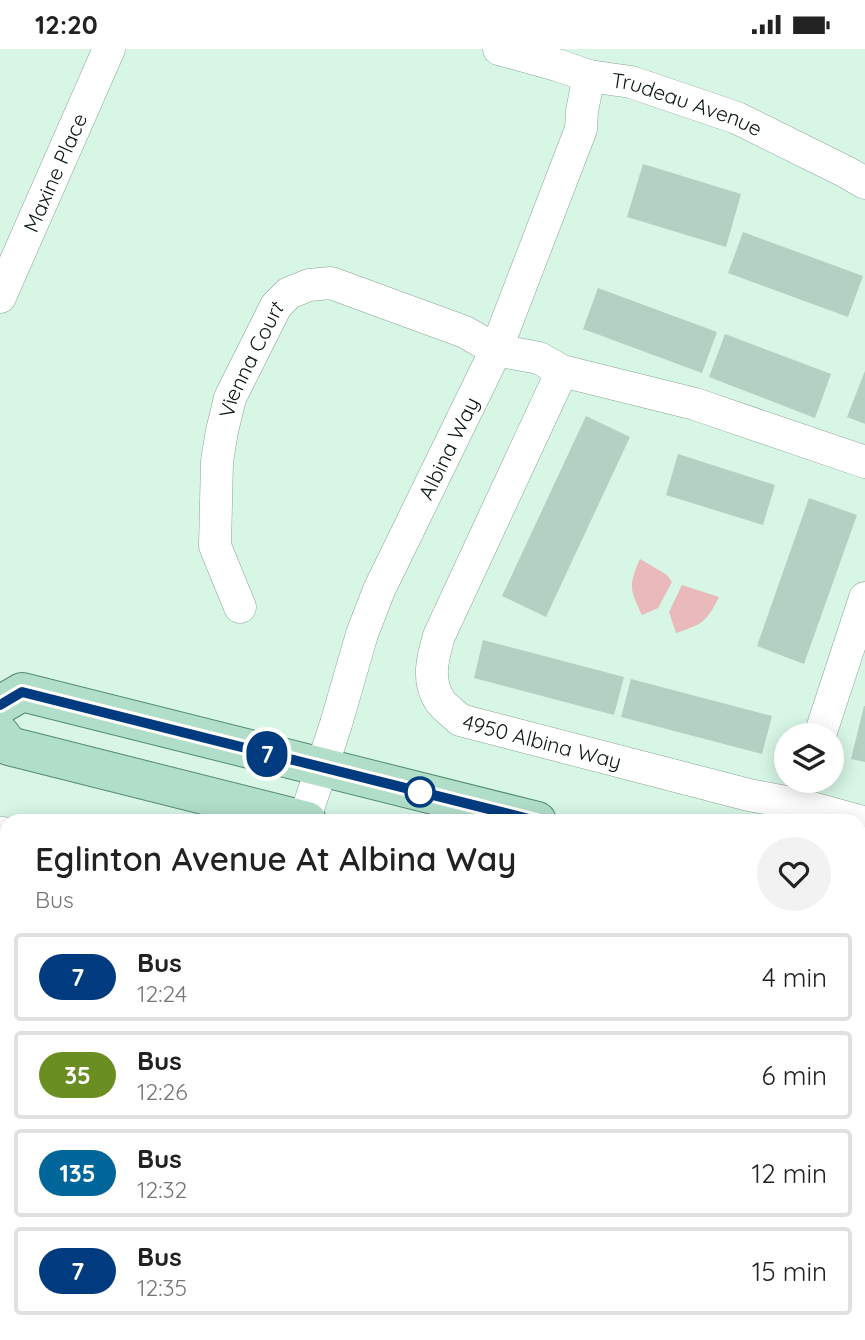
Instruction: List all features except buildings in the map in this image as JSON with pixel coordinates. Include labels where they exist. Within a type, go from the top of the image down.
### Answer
[{"type":"main road","points":[[0,705],[22,692],[509,814]]},
{"type":"main road","points":[[0,734],[9,746],[281,814]]},
{"type":"street","name":"Maxine Place","points":[[0,297],[110,49]]},
{"type":"street","name":"Trudeau Avenue","points":[[499,49],[589,76],[631,82],[737,118],[865,183]]},
{"type":"street","name":"Albina Way","points":[[307,814],[362,634],[379,590],[496,350],[581,129],[589,76]]},
{"type":"street","name":"Vienna Court","points":[[240,607],[215,546],[217,461],[230,398],[276,306],[289,293],[309,285],[331,283],[465,332],[496,350]]},
{"type":"street","points":[[496,350],[540,358],[562,371],[695,404],[865,462]]},
{"type":"street","name":"4950 Albina Way","points":[[562,371],[439,636],[431,661],[432,683],[440,701],[460,720],[749,795],[784,793]]},
{"type":"street","points":[[824,723],[865,598]]},
{"type":"street","name":"4950 Albina Way","points":[[803,793],[845,814]]},
{"type":"shaded area","points":[[640,559],[667,575],[672,582],[658,608],[642,615],[632,587]]},
{"type":"shaded area","points":[[682,585],[719,597],[702,621],[676,633],[669,612]]},
{"type":"bus line","name":"7","points":[[0,705],[22,692],[509,814]]}]
